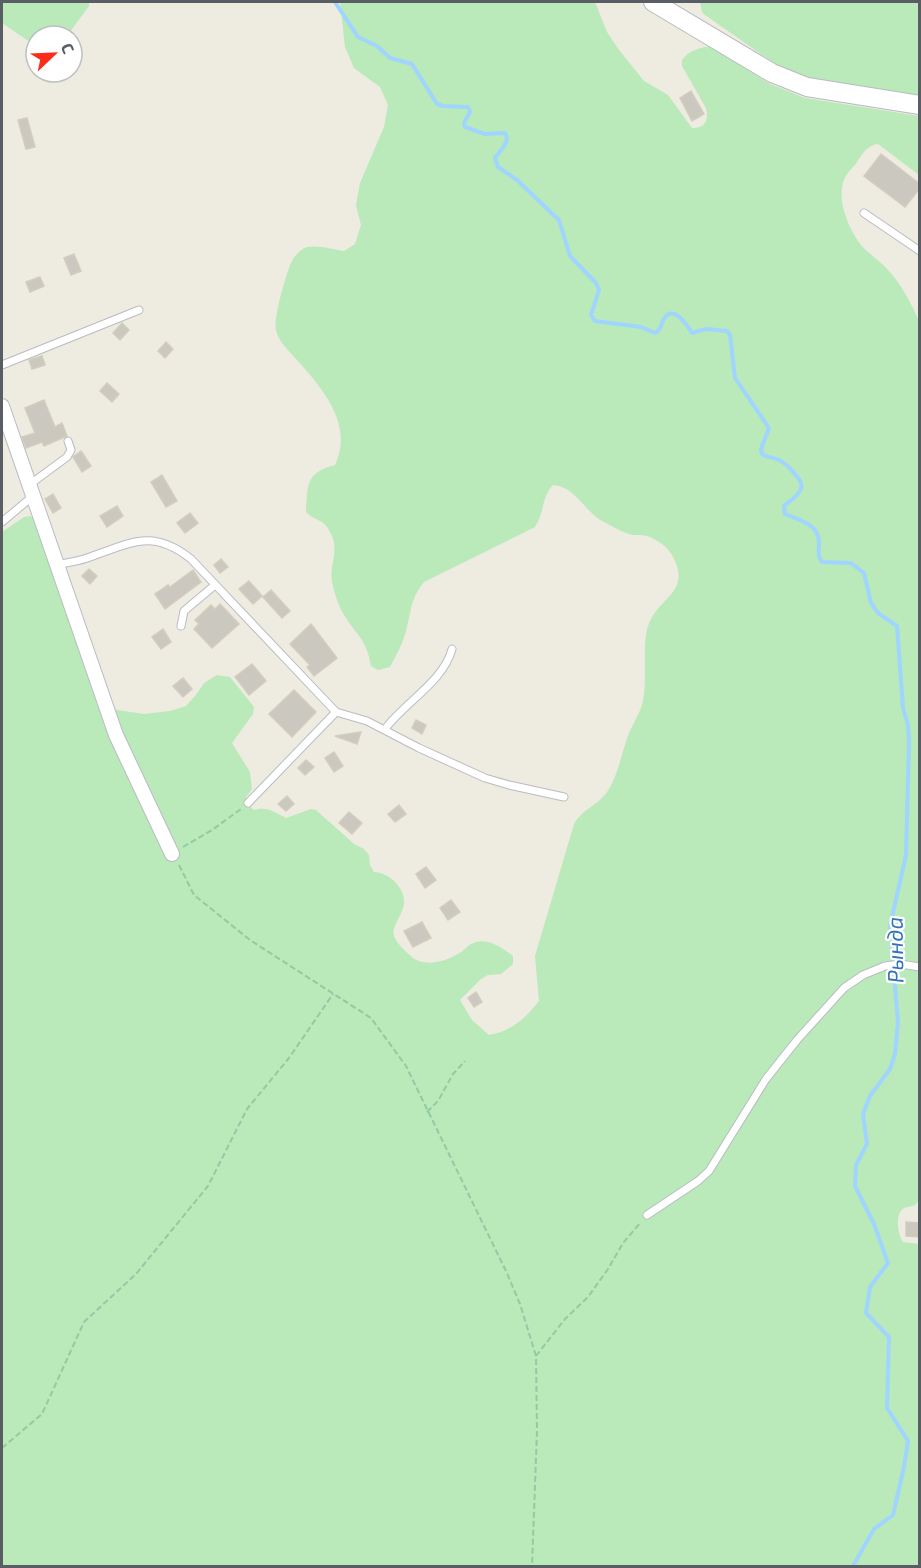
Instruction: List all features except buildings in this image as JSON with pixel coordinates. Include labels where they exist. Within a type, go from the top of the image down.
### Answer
[{"type":"main road","points":[[653,2],[772,73],[807,87],[920,105]]},
{"type":"street","points":[[2,406],[116,735],[172,854]]},
{"type":"lane","points":[[864,213],[920,252]]},
{"type":"lane","points":[[2,365],[139,310]]},
{"type":"lane","points":[[2,522],[31,490],[67,457],[71,450],[68,441]]},
{"type":"lane","points":[[58,565],[87,558],[132,541],[146,540],[181,551],[336,712],[385,729],[419,748],[485,778],[564,797]]},
{"type":"lane","points":[[181,626],[184,611],[215,585]]},
{"type":"lane","points":[[385,729],[402,708],[411,703],[445,666],[452,650]]},
{"type":"lane","points":[[248,803],[336,712]]},
{"type":"lane","points":[[647,1215],[709,1171],[766,1079],[796,1040],[844,988],[863,975],[885,966],[900,964],[920,966]]},
{"type":"path","points":[[248,803],[212,830],[172,854],[195,895],[250,940],[371,1018],[390,1041],[406,1066],[506,1271],[520,1304],[536,1356],[537,1431],[532,1566]]},
{"type":"path","points":[[2,1448],[42,1414],[84,1322],[136,1274],[208,1186],[247,1109],[290,1058],[333,994]]},
{"type":"path","points":[[427,1112],[438,1101],[453,1074],[465,1061]]},
{"type":"path","points":[[536,1356],[565,1319],[588,1297],[623,1243],[647,1215]]},
{"type":"green space","points":[[2,2],[89,2],[89,6],[76,24],[24,24],[24,38],[2,23]]},
{"type":"green space","points":[[340,2],[595,2],[607,32],[619,50],[644,81],[668,95],[692,128],[700,127],[705,123],[707,112],[682,66],[682,60],[696,50],[713,46],[768,83],[805,98],[919,116],[919,175],[878,144],[870,146],[846,176],[842,196],[848,223],[856,238],[898,282],[919,321],[920,1199],[915,1205],[901,1211],[898,1225],[903,1242],[919,1244],[919,1566],[2,1566],[2,532],[24,517],[34,518],[102,699],[117,710],[144,714],[170,711],[186,706],[204,683],[217,675],[230,677],[254,707],[253,714],[232,743],[250,772],[252,789],[246,797],[246,803],[254,810],[266,809],[286,818],[311,809],[316,810],[354,844],[364,849],[369,855],[370,865],[374,872],[390,877],[401,890],[404,905],[395,925],[394,936],[399,945],[412,957],[428,963],[440,961],[451,958],[471,944],[482,941],[498,946],[513,956],[513,964],[501,974],[488,975],[481,979],[460,1000],[472,1020],[489,1035],[504,1031],[517,1023],[539,1001],[535,956],[574,824],[582,814],[605,795],[615,776],[643,698],[648,626],[659,608],[672,594],[679,578],[672,555],[661,543],[647,536],[631,535],[604,522],[568,490],[553,485],[535,527],[424,582],[414,598],[404,637],[390,667],[378,670],[371,666],[364,643],[343,613],[335,594],[331,576],[335,547],[332,536],[323,523],[306,512],[308,487],[313,476],[335,465],[340,450],[341,436],[338,422],[333,408],[317,383],[281,342],[276,330],[278,307],[286,277],[292,260],[298,253],[307,247],[325,247],[344,251],[355,244],[361,225],[356,205],[360,183],[384,127],[388,105],[380,87],[354,68],[345,47]]},
{"type":"green space","points":[[700,2],[919,2],[919,95],[810,79],[778,66],[705,15]]},
{"type":"waterway","name":"Рында","points":[[335,2],[358,37],[377,46],[390,58],[412,64],[437,104],[468,107],[470,112],[464,123],[465,127],[485,134],[505,133],[506,143],[495,158],[498,167],[517,180],[559,220],[570,256],[596,283],[599,290],[591,315],[595,321],[641,327],[655,333],[659,330],[663,319],[673,314],[681,318],[692,333],[706,329],[727,331],[730,335],[735,378],[769,428],[761,449],[762,454],[783,463],[801,483],[800,491],[784,506],[785,514],[808,524],[816,532],[822,562],[851,563],[864,573],[871,603],[878,613],[897,626],[903,708],[908,725],[909,742],[906,855],[890,926],[898,1022],[895,1054],[890,1069],[870,1096],[863,1114],[867,1144],[856,1165],[855,1186],[874,1224],[888,1263],[870,1287],[866,1313],[889,1337],[887,1408],[908,1441],[893,1515],[874,1529],[853,1566]]}]
